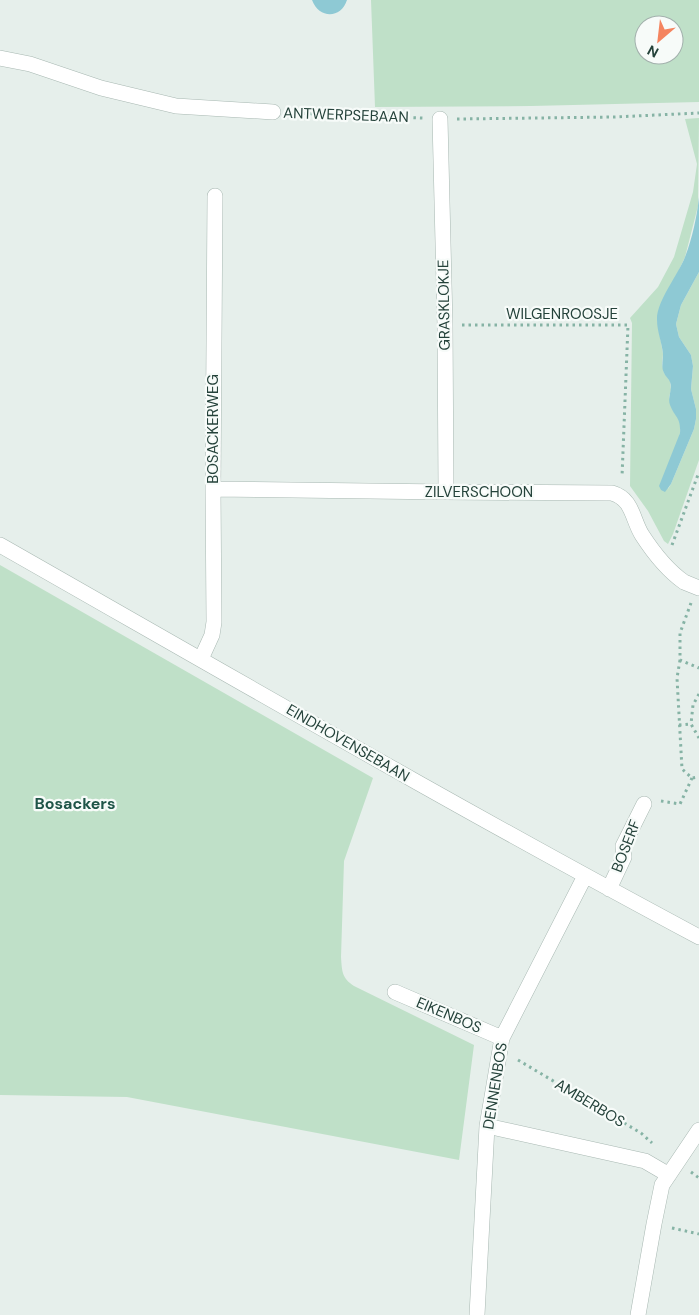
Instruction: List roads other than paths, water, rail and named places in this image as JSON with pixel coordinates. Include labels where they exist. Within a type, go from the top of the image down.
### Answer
[{"type":"street","name":"ANTWERPSEBAAN","points":[[0,58],[30,64],[101,88],[176,106],[272,112]]},
{"type":"street","name":"GRASKLOKJE","points":[[440,119],[446,492]]},
{"type":"street","name":"BOSACKERWEG","points":[[201,659],[212,635],[214,622],[215,196]]},
{"type":"street","name":"ZILVERSCHOON","points":[[213,489],[612,492],[621,496],[631,510],[642,534],[663,563],[685,582],[698,587]]},
{"type":"street","name":"EINDHOVENSEBAAN","points":[[0,545],[394,769],[699,937]]},
{"type":"street","name":"BOSERF","points":[[609,889],[624,857],[623,846],[644,804]]},
{"type":"street","name":"DENNENBOS","points":[[477,1315],[488,1126],[501,1043],[586,876]]},
{"type":"street","name":"EIKENBOS","points":[[395,992],[501,1043]]},
{"type":"street","points":[[488,1126],[673,1169]]},
{"type":"street","points":[[638,1315],[662,1185],[699,1130]]},
{"type":"water","points":[[312,0],[347,0],[340,11],[330,14],[320,11]]},
{"type":"water","points":[[699,197],[699,272],[681,305],[676,324],[679,337],[691,355],[693,366],[691,389],[696,409],[696,419],[694,429],[671,484],[665,492],[659,486],[680,433],[680,428],[679,421],[669,402],[671,388],[663,368],[663,354],[657,324],[658,313],[660,305],[688,250]]},
{"type":"district","name":"Bosackers","points":[[75,803]]}]
